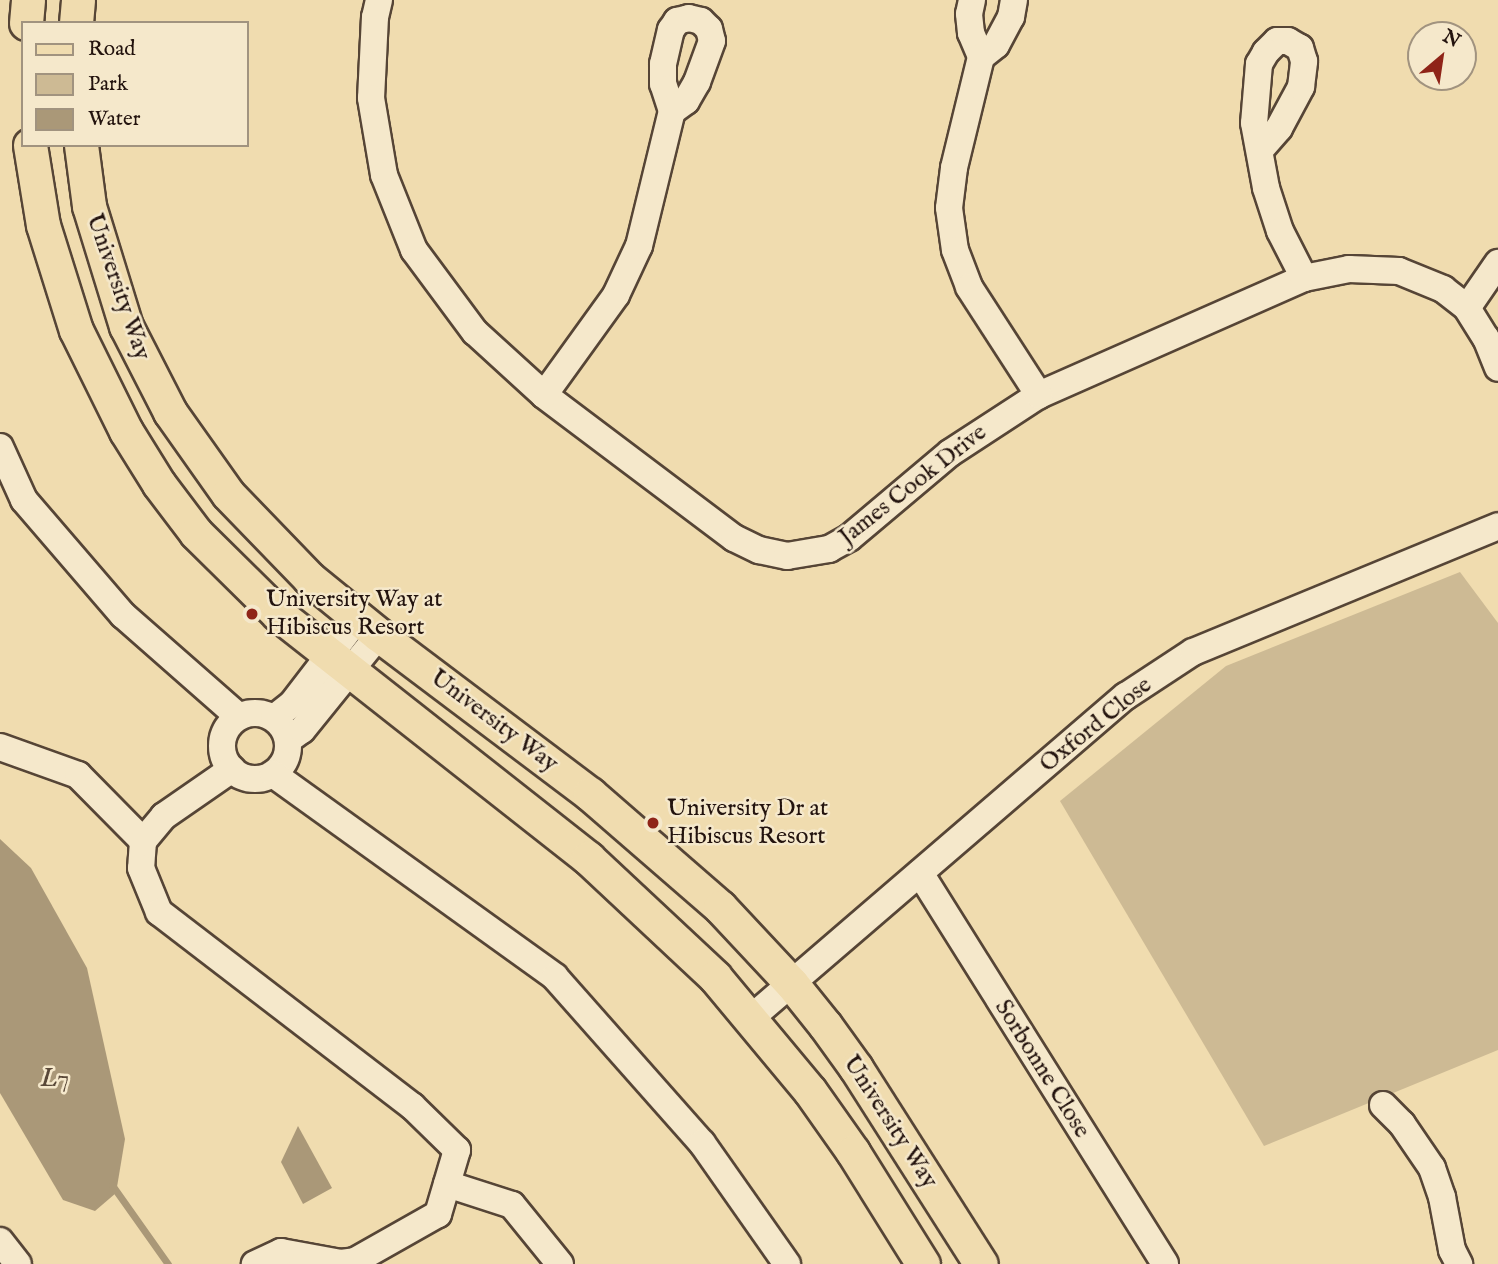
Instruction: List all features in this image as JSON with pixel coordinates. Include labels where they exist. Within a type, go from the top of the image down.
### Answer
[{"type":"main road","points":[[26,21],[28,0]]},
{"type":"main road","points":[[76,21],[78,0]]},
{"type":"main road","name":"University Way","points":[[30,147],[43,225],[57,276],[93,369],[159,484],[196,533],[237,577],[340,664],[588,858],[678,940],[751,1018],[853,1152],[923,1264]]},
{"type":"main road","name":"University Way","points":[[81,147],[89,206],[104,263],[126,326],[170,412],[197,454],[258,529],[369,627],[636,831],[720,907],[792,984],[856,1068],[981,1264]]},
{"type":"street","name":"James Cook Drive","points":[[379,0],[374,17],[371,97],[384,175],[414,250],[475,331],[544,395],[734,538],[759,550],[787,556],[830,549],[849,538],[950,453],[1039,395],[1304,278],[1349,269],[1399,271],[1443,289],[1467,308],[1486,338],[1498,368]]},
{"type":"street","points":[[972,0],[969,14],[971,33],[981,57],[954,168],[949,208],[955,250],[970,287],[1039,395]]},
{"type":"street","points":[[981,57],[996,45],[1011,17],[1014,0]]},
{"type":"street","points":[[544,395],[628,273],[639,246],[672,111]]},
{"type":"street","points":[[1260,150],[1266,188],[1280,230],[1304,278]]},
{"type":"street","points":[[1467,308],[1498,263]]},
{"type":"street","points":[[0,447],[24,499],[123,615],[239,717]]},
{"type":"street","name":"Oxford Close","points":[[751,1018],[1126,696],[1193,652],[1498,526]]},
{"type":"street","points":[[281,729],[284,764],[273,774],[251,779],[232,769],[225,760],[223,738],[228,726],[239,717],[252,713],[281,729],[302,730],[340,664],[369,627]]},
{"type":"street","points":[[0,747],[78,775],[143,841]]},
{"type":"street","points":[[232,769],[164,816],[143,841],[141,868],[159,912],[412,1106],[457,1150],[438,1214],[356,1263],[341,1263],[281,1252],[255,1264]]},
{"type":"street","points":[[273,774],[555,977],[702,1143],[785,1263]]},
{"type":"street","name":"Sorbonne Close","points":[[920,873],[1165,1264]]},
{"type":"street","points":[[1383,1105],[1402,1124],[1432,1168],[1442,1197],[1452,1250],[1459,1264]]},
{"type":"street","points":[[447,1184],[512,1205],[560,1264]]},
{"type":"street","points":[[0,1241],[18,1264]]},
{"type":"green space","points":[[1460,572],[1498,623],[1498,1050],[1264,1146],[1060,801],[1226,666]]},
{"type":"water","name":"L7","points":[[0,839],[31,868],[87,968],[125,1139],[116,1193],[95,1211],[63,1200],[0,1093]]},
{"type":"water","points":[[298,1126],[332,1188],[303,1204],[281,1162]]},
{"type":"waterway","points":[[112,1185],[168,1264]]},
{"type":"place","name":"University Way at Hibiscus Resort","points":[[252,614]]},
{"type":"place","name":"University Dr at Hibiscus Resort","points":[[653,823]]}]
